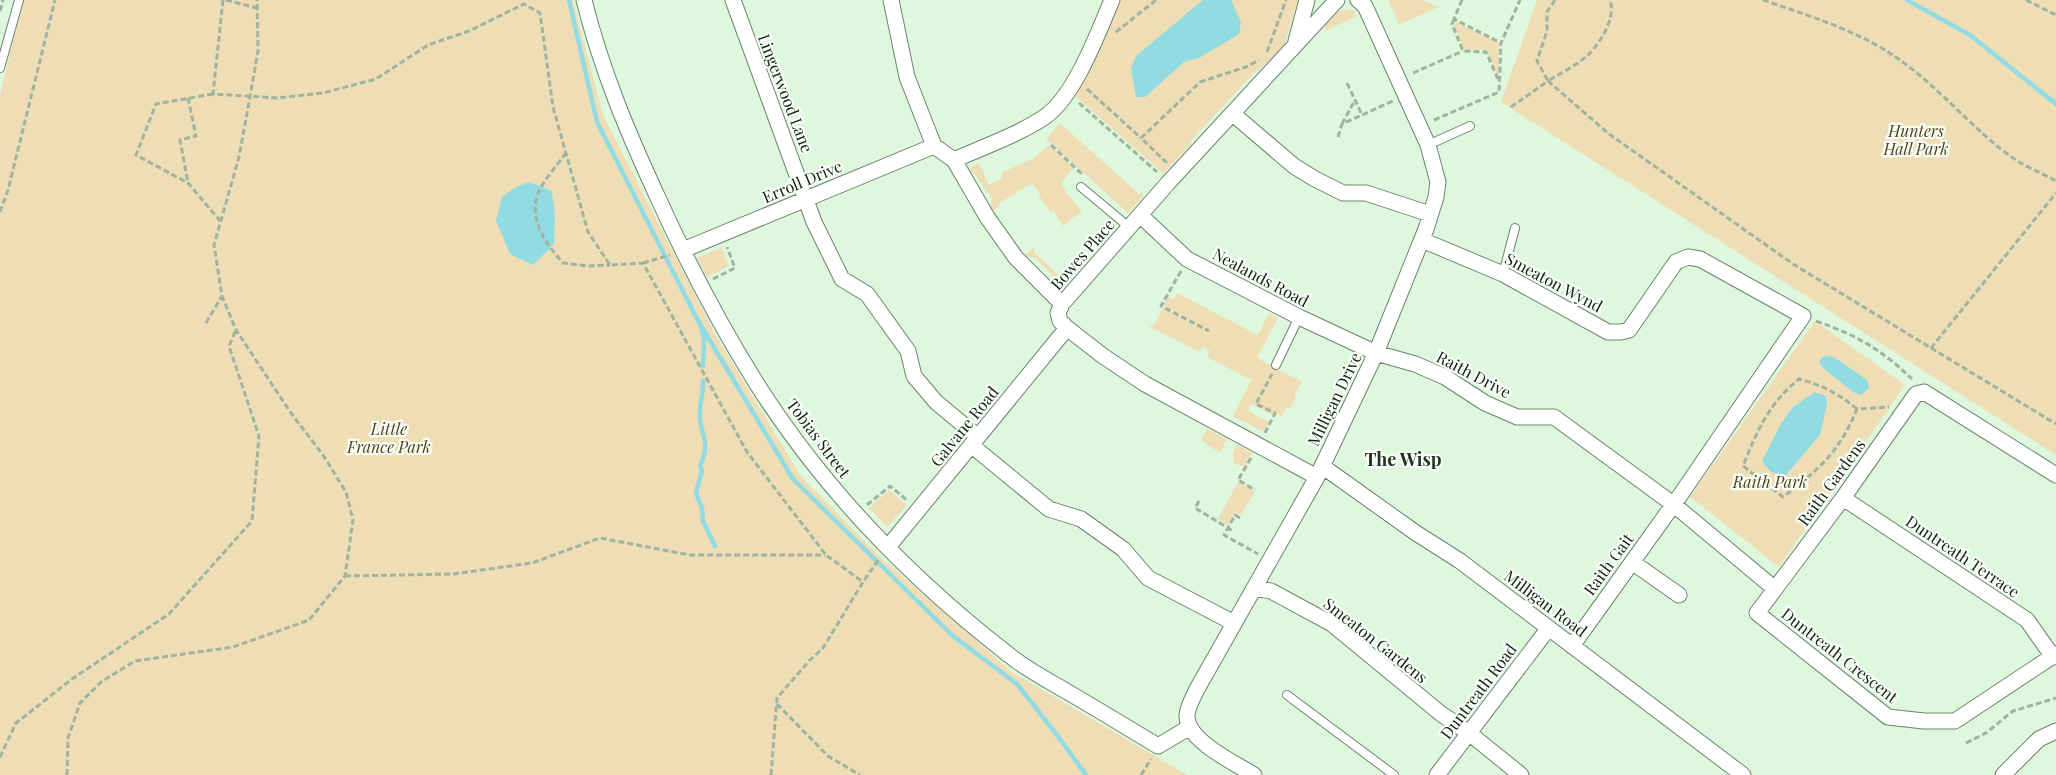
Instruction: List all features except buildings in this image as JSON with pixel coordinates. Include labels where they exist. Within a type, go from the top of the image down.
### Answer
[{"type":"street","name":"Tobias Street","points":[[584,0],[605,76],[677,252],[701,284],[756,382],[803,448],[857,514],[888,547],[965,619],[1011,657],[1158,746],[1190,727]]},
{"type":"street","name":"Lingerwood Lane","points":[[733,0],[814,222],[842,279],[867,294],[908,351],[914,376],[975,441],[1049,509],[1081,519],[1123,549],[1148,578],[1234,623]]},
{"type":"street","points":[[891,0],[907,77],[934,146],[954,160],[987,217],[1016,258],[1062,304]]},
{"type":"street","points":[[954,160],[1047,115],[1071,86],[1093,43],[1110,0]]},
{"type":"street","name":"Bowes Place","points":[[1296,44],[1307,0]]},
{"type":"street","name":"Bowes Place","points":[[1067,328],[1060,321],[1058,313],[1062,304],[1173,177],[1337,0]]},
{"type":"street","name":"Milligan Drive","points":[[1190,727],[1187,719],[1188,709],[1320,471],[1376,353],[1422,240],[1438,182],[1421,127],[1366,2]]},
{"type":"street","points":[[1233,114],[1294,166],[1315,179],[1343,193],[1366,193],[1430,214]]},
{"type":"street","name":"Erroll Drive","points":[[677,252],[934,146]]},
{"type":"street","name":"Nealands Road","points":[[1140,215],[1187,259],[1299,317],[1376,353]]},
{"type":"street","name":"Smeaton Wynd","points":[[1422,240],[1503,274],[1608,332],[1629,330],[1676,262],[1688,257],[1700,259],[1803,316]]},
{"type":"street","points":[[1673,504],[1803,316]]},
{"type":"street","points":[[1067,328],[1103,357],[1145,384],[1258,445],[1320,471]]},
{"type":"street","name":"Galvane Road","points":[[888,547],[1067,328]]},
{"type":"street","name":"Raith Drive","points":[[1376,353],[1415,364],[1445,377],[1485,403],[1517,417],[1554,417],[1673,504],[1775,589]]},
{"type":"street","points":[[1916,397],[2056,475]]},
{"type":"street","name":"Raith Gardens","points":[[1775,589],[1916,397]]},
{"type":"street","name":"Milligan Road","points":[[1320,471],[1460,561],[1743,775]]},
{"type":"street","name":"Duntreath Terrace","points":[[1843,498],[2026,620],[2054,656]]},
{"type":"street","name":"Raith Gait","points":[[1572,646],[1673,504]]},
{"type":"street","points":[[1632,562],[1679,595]]},
{"type":"street","name":"Smeaton Gardens","points":[[1254,588],[1271,591],[1332,624],[1440,713],[1521,775]]},
{"type":"street","name":"Duntreath Crescent","points":[[1775,589],[1757,613],[1888,717],[1924,721],[1955,721],[2054,656]]},
{"type":"street","name":"Duntreath Road","points":[[1437,775],[1548,629]]},
{"type":"street","points":[[1190,727],[1197,738],[1254,775]]},
{"type":"street","points":[[2003,775],[2039,739],[2056,731]]},
{"type":"lane","points":[[0,68],[19,0]]},
{"type":"lane","points":[[1428,145],[1470,126]]},
{"type":"lane","points":[[1081,187],[1129,227]]},
{"type":"lane","points":[[1503,274],[1515,228]]},
{"type":"lane","points":[[1276,365],[1299,317]]},
{"type":"lane","points":[[1287,695],[1394,775]]},
{"type":"path","points":[[0,11],[3,0]]},
{"type":"path","points":[[0,212],[8,190],[55,0]]},
{"type":"path","points":[[211,94],[224,0],[257,8]]},
{"type":"path","points":[[68,775],[68,738],[80,703],[101,682],[135,661],[233,647],[309,620],[345,576],[353,520],[346,492],[236,330],[222,297],[214,245],[239,157],[250,97],[258,51],[257,0]]},
{"type":"path","points":[[1093,43],[1102,43],[1156,0]]},
{"type":"path","points":[[1142,138],[1200,82],[1246,67],[1266,57],[1286,0]]},
{"type":"path","points":[[1462,0],[1452,24],[1463,51]]},
{"type":"path","points":[[1421,127],[1499,92],[1501,42],[1520,0]]},
{"type":"path","points":[[1555,0],[1547,12],[1547,31],[1537,61],[1548,81],[1609,134],[1793,264],[2056,424]]},
{"type":"path","points":[[1511,107],[1588,54],[1610,24],[1610,0]]},
{"type":"path","points":[[1763,0],[1852,32],[1897,57],[1928,81],[2019,161],[2056,181]]},
{"type":"path","points":[[2026,0],[2056,15]]},
{"type":"path","points":[[221,222],[188,183],[136,155],[156,104],[211,94],[278,98],[323,93],[376,79],[428,45],[469,31],[525,2],[540,13],[553,106],[588,232],[609,264]]},
{"type":"path","points":[[1454,19],[1501,42]]},
{"type":"path","points":[[1413,73],[1463,51],[1486,52],[1499,81]]},
{"type":"path","points":[[1071,86],[1081,83],[1142,138],[1173,177]]},
{"type":"path","points":[[1347,83],[1362,115]]},
{"type":"path","points":[[1071,86],[1173,177]]},
{"type":"path","points":[[1342,124],[1406,95]]},
{"type":"path","points":[[188,183],[180,140],[196,136],[189,98]]},
{"type":"path","points":[[1338,137],[1355,100]]},
{"type":"path","points":[[1051,145],[1088,179],[1081,187]]},
{"type":"path","points":[[566,153],[538,195],[536,218],[543,237],[563,263],[588,266],[643,263],[677,252]]},
{"type":"path","points":[[1931,348],[2056,193]]},
{"type":"path","points":[[701,284],[735,268],[722,234]]},
{"type":"path","points":[[1187,259],[1161,306],[1209,331]]},
{"type":"path","points":[[643,263],[747,452],[826,555],[863,582]]},
{"type":"path","points":[[206,323],[222,297]]},
{"type":"path","points":[[1803,316],[1832,326],[1873,346],[1891,358],[1916,397],[1857,409]]},
{"type":"path","points":[[0,757],[16,723],[72,679],[169,614],[252,521],[258,436],[229,346],[236,330]]},
{"type":"path","points":[[1256,490],[1238,480],[1275,413],[1256,404],[1276,365]]},
{"type":"path","points":[[1799,379],[1818,384],[1839,394],[1857,409],[1829,459],[1783,497],[1743,466],[1759,426],[1785,390],[1799,379]]},
{"type":"path","points":[[857,514],[890,486],[918,510]]},
{"type":"path","points":[[1199,501],[1195,508],[1233,531]]},
{"type":"path","points":[[1240,518],[1235,515],[1224,535],[1270,560]]},
{"type":"path","points":[[345,576],[453,574],[532,564],[600,538],[690,555],[826,555]]},
{"type":"path","points":[[771,775],[777,698],[823,648],[876,564]]},
{"type":"path","points":[[1966,743],[1986,733],[2013,711],[2056,698]]},
{"type":"path","points":[[777,704],[828,756],[860,775]]},
{"type":"green space","name":"Little France Park","points":[[23,0],[573,0],[603,115],[714,332],[800,475],[876,553],[1012,672],[1187,775],[0,775],[0,95]]},
{"type":"green space","points":[[1116,0],[1298,0],[1283,49],[1253,74],[1163,173],[1074,95]]},
{"type":"green space","points":[[1390,0],[1423,0],[1438,7],[1399,25]]},
{"type":"green space","name":"Hunters Hall Park","points":[[1537,0],[2056,0],[2056,455],[1501,102]]},
{"type":"green space","points":[[1346,9],[1354,11],[1356,17],[1326,30],[1324,26],[1338,12]]},
{"type":"green space","points":[[1456,22],[1500,43],[1498,77],[1487,50],[1464,49],[1454,25]]},
{"type":"green space","points":[[1060,123],[1139,194],[1141,192],[1144,195],[1128,213],[1046,139]]},
{"type":"green space","points":[[1049,145],[1074,168],[1061,183],[1082,211],[1063,226],[1053,211],[1051,213],[1032,183],[998,204],[999,206],[992,212],[990,208],[992,199],[975,174],[969,173],[971,167],[979,163],[989,185],[1002,178],[1001,173],[1034,158]]},
{"type":"green space","points":[[722,247],[729,266],[707,277],[697,258]]},
{"type":"green space","points":[[1035,247],[1034,252],[1065,281],[1057,290],[1054,287],[1055,278],[1034,257],[1026,257],[1025,255]]},
{"type":"green space","points":[[1177,293],[1258,335],[1269,313],[1278,318],[1257,358],[1302,382],[1294,395],[1296,396],[1290,409],[1286,407],[1282,416],[1278,414],[1276,417],[1251,404],[1248,411],[1269,422],[1264,432],[1233,416],[1251,380],[1207,357],[1210,351],[1202,347],[1200,352],[1150,327],[1157,320],[1163,308],[1210,332],[1163,305],[1168,296],[1174,299]]},
{"type":"green space","name":"Raith Park","points":[[1815,321],[1905,385],[1779,567],[1690,497]]},
{"type":"green space","points":[[1207,429],[1227,439],[1220,453],[1201,440]]},
{"type":"green space","points":[[1237,445],[1252,453],[1245,467],[1233,463],[1233,452]]},
{"type":"green space","points":[[1238,482],[1255,492],[1241,515],[1235,512],[1228,525],[1218,519]]},
{"type":"green space","points":[[889,490],[907,505],[887,527],[869,508]]},
{"type":"water","points":[[1203,0],[1231,0],[1241,22],[1239,34],[1199,58],[1184,62],[1145,97],[1136,97],[1131,68],[1136,56]]},
{"type":"water","points":[[529,182],[552,191],[555,216],[554,244],[533,265],[510,254],[496,221],[502,197],[514,188]]},
{"type":"water","points":[[1824,356],[1834,357],[1867,380],[1869,388],[1861,395],[1853,392],[1822,367],[1819,362]]},
{"type":"water","points":[[1815,392],[1826,396],[1827,404],[1820,435],[1785,476],[1771,472],[1762,461],[1780,425],[1793,407]]},
{"type":"waterway","points":[[569,0],[597,122],[697,319],[793,479],[953,636],[1017,684],[1086,775]]},
{"type":"waterway","points":[[1907,0],[1970,35],[2056,104]]},
{"type":"waterway","points":[[701,327],[704,340],[703,366]]},
{"type":"waterway","points":[[703,381],[700,422],[705,450],[696,493],[702,508],[703,521],[715,546]]},
{"type":"district","name":"The Wisp","points":[[1403,459]]}]
